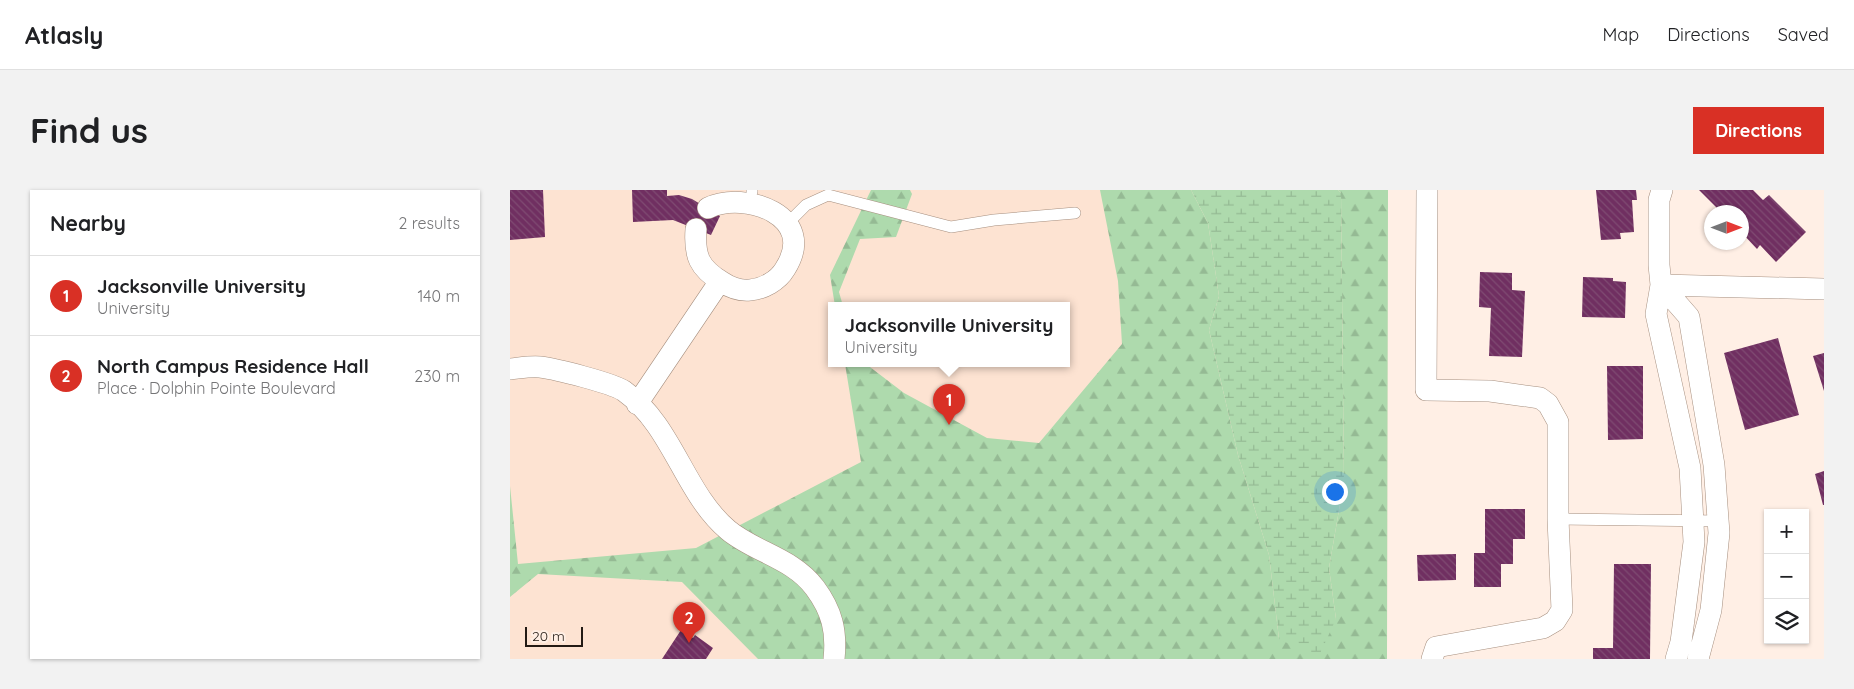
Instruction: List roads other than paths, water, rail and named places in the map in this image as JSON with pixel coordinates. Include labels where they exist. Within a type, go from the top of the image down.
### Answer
[{"type":"street","points":[[696,229],[695,244],[698,260],[706,273],[734,290],[751,290],[768,285],[781,275],[791,260],[795,243],[790,221],[785,211],[772,199],[752,191],[741,190],[726,194],[712,202],[708,208]]},
{"type":"street","points":[[1427,190],[1426,390],[1490,391],[1540,398],[1548,404],[1558,422],[1558,519],[1562,610],[1555,622],[1543,628],[1436,646],[1432,659]]},
{"type":"street","points":[[1662,190],[1659,200],[1659,256],[1662,285],[1656,314],[1690,468],[1694,542],[1681,642],[1676,659]]},
{"type":"street","points":[[638,404],[720,281]]},
{"type":"street","points":[[1662,285],[1824,289]]},
{"type":"street","points":[[1662,285],[1689,316],[1714,465],[1719,533],[1711,610],[1698,659]]},
{"type":"street","points":[[510,369],[539,367],[579,376],[622,390],[638,404],[651,417],[671,446],[693,486],[728,530],[776,556],[814,586],[829,608],[834,623],[834,659]]},
{"type":"lane","points":[[811,190],[812,202]]},
{"type":"lane","points":[[790,221],[806,205],[828,195],[951,227],[994,220],[1076,213]]},
{"type":"lane","points":[[1558,519],[1718,521]]},
{"type":"place","name":"Jacksonville University","points":[[949,425]]},
{"type":"place","name":"North Campus Residence Hall","points":[[689,643]]}]
